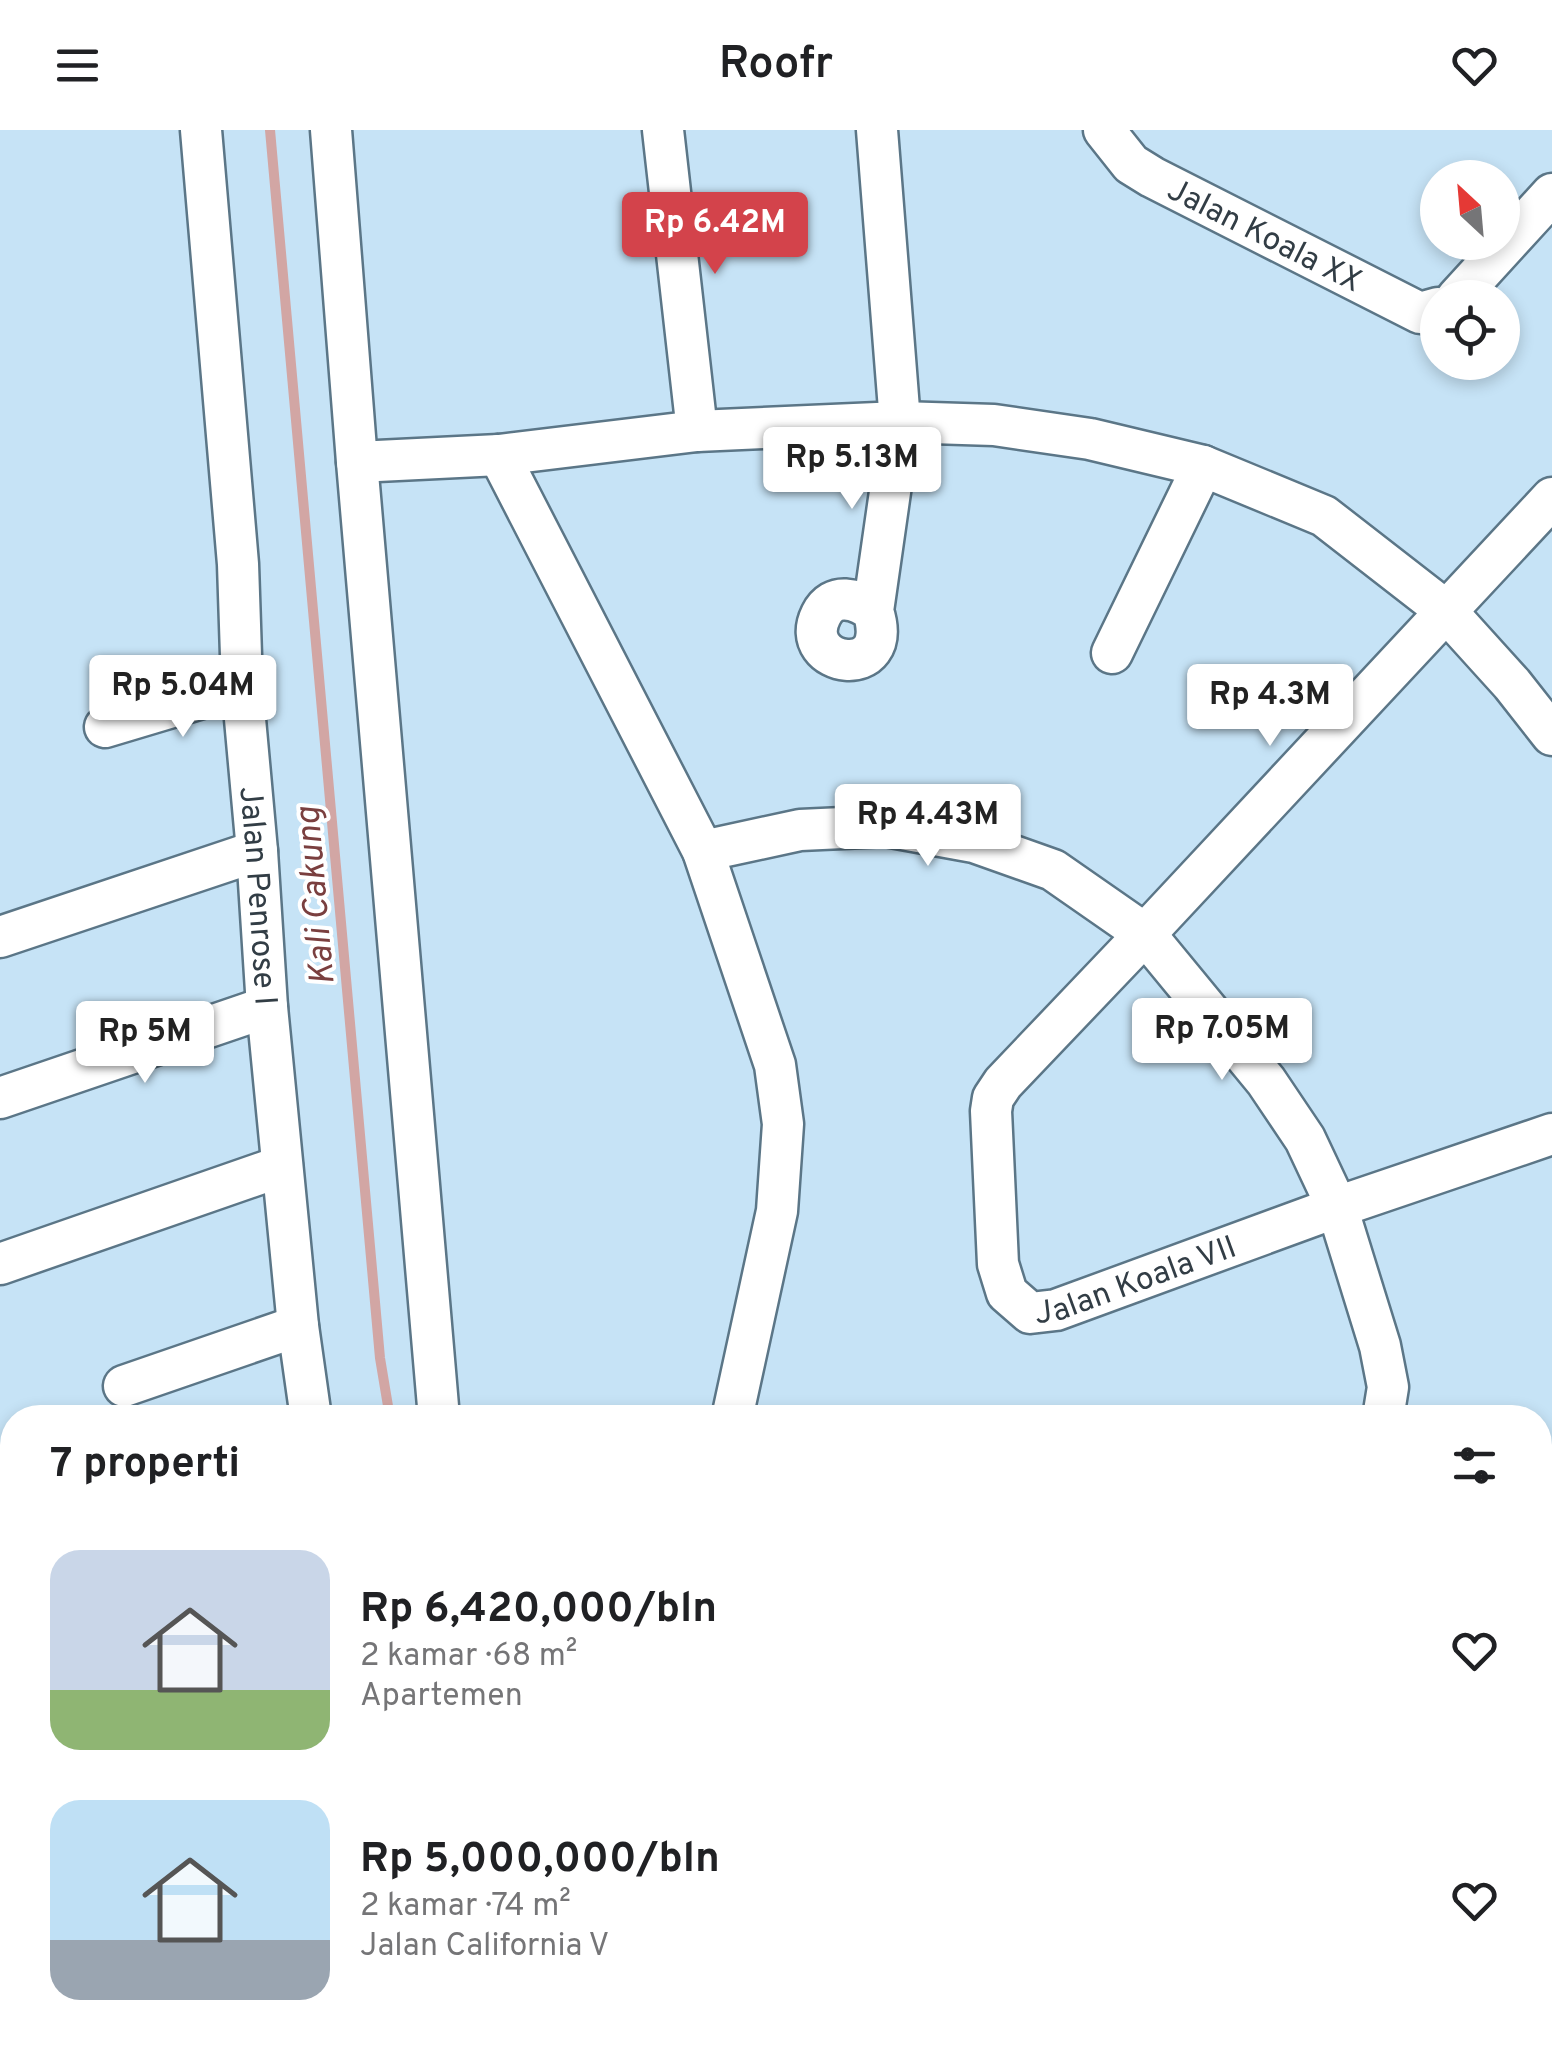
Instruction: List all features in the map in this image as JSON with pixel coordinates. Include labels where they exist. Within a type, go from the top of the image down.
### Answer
[{"type":"street","name":"Jalan Penrose I","points":[[202,130],[238,564],[242,686],[267,1008],[309,1405]]},
{"type":"street","points":[[331,130],[438,1405]]},
{"type":"street","points":[[663,130],[697,431]]},
{"type":"street","points":[[873,611],[900,422],[877,130]]},
{"type":"street","name":"Jalan Koala XX","points":[[1106,133],[1131,164],[1152,178],[1420,313]]},
{"type":"street","points":[[1473,280],[1552,194]]},
{"type":"street","points":[[357,462],[498,455],[697,431],[900,422],[994,425],[1090,439],[1203,466],[1324,516],[1445,610],[1552,735]]},
{"type":"street","points":[[498,455],[702,850],[775,1065],[784,1124],[777,1211],[735,1405]]},
{"type":"street","points":[[1112,654],[1203,466]]},
{"type":"street","points":[[1146,934],[1552,498]]},
{"type":"street","points":[[105,726],[242,686]]},
{"type":"street","points":[[702,850],[800,830],[886,826],[974,842],[1054,870],[1146,934],[1266,1081],[1305,1140],[1337,1207],[1380,1346],[1388,1386],[1385,1405]]},
{"type":"street","points":[[0,936],[257,851]]},
{"type":"street","name":"Jalan Koala VII","points":[[1146,934],[993,1098],[998,1264],[1007,1293],[1030,1314],[1056,1310],[1337,1207],[1552,1134]]},
{"type":"street","points":[[0,1098],[267,1008]]},
{"type":"street","points":[[0,1264],[282,1166]]},
{"type":"street","points":[[124,1386],[298,1326]]},
{"type":"waterway","name":"Kali Cakung","points":[[270,130],[380,1358],[388,1405]]}]
